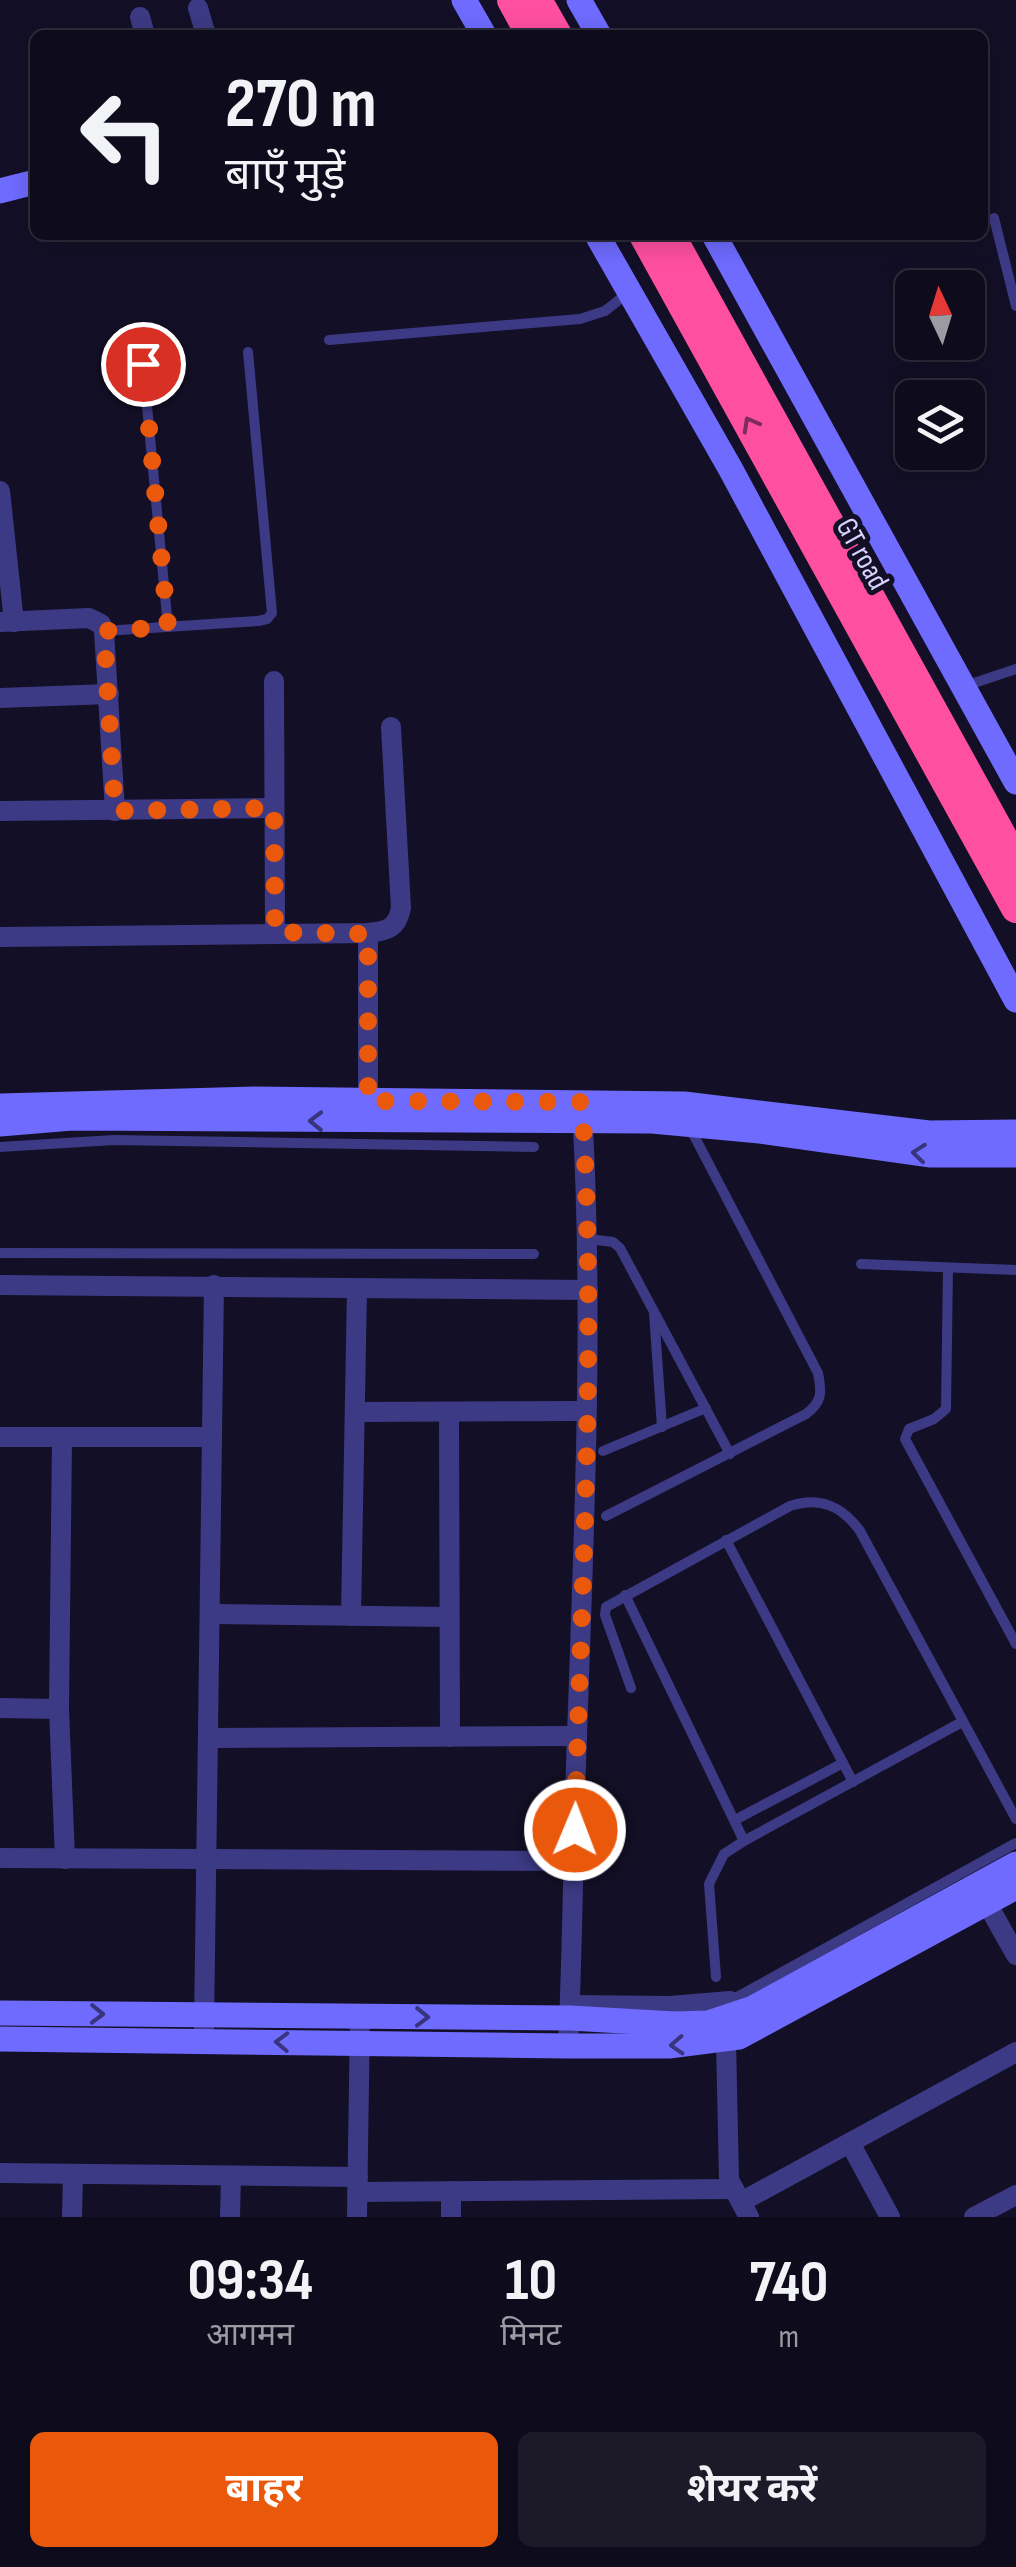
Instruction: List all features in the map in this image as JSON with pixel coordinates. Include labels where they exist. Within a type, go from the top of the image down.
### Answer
[{"type":"highway","points":[[512,0],[528,30]]},
{"type":"highway","points":[[537,0],[554,30]]},
{"type":"highway","name":"GT road","points":[[647,240],[1016,908]]},
{"type":"highway","name":"GT road","points":[[673,240],[1016,862]]},
{"type":"street","points":[[464,0],[481,30]]},
{"type":"street","points":[[579,0],[596,30]]},
{"type":"street","points":[[198,8],[205,30]]},
{"type":"street","points":[[0,192],[30,183]]},
{"type":"street","points":[[600,240],[730,468],[1016,1000]]},
{"type":"street","points":[[717,240],[1016,782]]},
{"type":"street","points":[[0,490],[7,622],[89,618],[101,624],[104,631],[115,811]]},
{"type":"street","points":[[274,680],[275,932]]},
{"type":"street","points":[[0,698],[108,694]]},
{"type":"street","points":[[0,938],[275,932],[368,934],[390,930],[398,922],[400,908],[391,727]]},
{"type":"street","points":[[0,811],[274,808]]},
{"type":"street","points":[[368,934],[368,1111]]},
{"type":"street","points":[[0,1106],[256,1099],[368,1111]]},
{"type":"street","points":[[0,1124],[72,1118],[368,1111],[583,1112],[684,1104],[928,1133],[1016,1132]]},
{"type":"street","points":[[583,1112],[931,1154],[1016,1155]]},
{"type":"street","points":[[568,2046],[583,1620],[588,1239],[583,1112]]},
{"type":"street","points":[[0,1285],[588,1290]]},
{"type":"street","points":[[204,2028],[214,1286]]},
{"type":"street","points":[[351,1616],[357,1288]]},
{"type":"street","points":[[355,1412],[586,1411]]},
{"type":"street","points":[[449,1412],[450,1737]]},
{"type":"street","points":[[0,1437],[212,1437]]},
{"type":"street","points":[[62,1437],[60,1709],[65,1859]]},
{"type":"street","points":[[210,1614],[450,1617]]},
{"type":"street","points":[[0,1708],[60,1709]]},
{"type":"street","points":[[208,1738],[577,1736]]},
{"type":"street","points":[[0,1858],[206,1856],[574,1861]]},
{"type":"street","points":[[0,2013],[358,2044],[669,2046],[726,2041],[739,2037],[982,1894],[1016,1864]]},
{"type":"street","points":[[570,2012],[675,2024],[721,2020],[754,2008],[982,1894],[1016,1887]]},
{"type":"street","points":[[982,1894],[1016,1955]]},
{"type":"street","points":[[0,2039],[360,2016],[570,2012],[730,2001]]},
{"type":"street","points":[[357,2217],[360,2016]]},
{"type":"street","points":[[726,2041],[729,2180],[741,2203]]},
{"type":"street","points":[[0,2173],[231,2176],[451,2192],[741,2203],[1016,2052]]},
{"type":"street","points":[[850,2142],[890,2217]]},
{"type":"street","points":[[72,2217],[73,2174]]},
{"type":"street","points":[[230,2217],[231,2176]]},
{"type":"street","points":[[451,2192],[451,2217]]},
{"type":"street","points":[[974,2217],[1009,2205]]},
{"type":"lane","points":[[994,218],[1016,306]]},
{"type":"lane","points":[[329,340],[580,319],[605,311],[629,292]]},
{"type":"lane","points":[[104,631],[258,621],[272,613],[248,352]]},
{"type":"lane","points":[[143,364],[168,627]]},
{"type":"lane","points":[[964,687],[1016,669]]},
{"type":"lane","points":[[606,1516],[818,1405],[818,1373],[688,1123]]},
{"type":"lane","points":[[0,1147],[114,1140],[534,1147]]},
{"type":"lane","points":[[588,1239],[613,1242],[620,1248],[730,1454]]},
{"type":"lane","points":[[0,1253],[534,1254]]},
{"type":"lane","points":[[862,1264],[1016,1270]]},
{"type":"lane","points":[[948,1268],[946,1409],[942,1416],[909,1429],[905,1439],[1016,1644]]},
{"type":"lane","points":[[654,1308],[662,1427]]},
{"type":"lane","points":[[602,1451],[706,1408]]},
{"type":"lane","points":[[631,1688],[605,1615],[606,1607],[802,1502],[826,1503],[851,1518],[1016,1820]]},
{"type":"lane","points":[[726,1540],[853,1782]]},
{"type":"lane","points":[[625,1595],[744,1840]]},
{"type":"lane","points":[[716,1976],[709,1884],[724,1854],[962,1722]]},
{"type":"lane","points":[[734,1820],[843,1763]]},
{"type":"lane","points":[[730,2001],[1016,1843]]},
{"type":"route","points":[[143,364],[168,627],[104,631],[115,811],[274,808],[275,932],[368,934],[368,1101],[582,1102],[588,1290],[575,1830]]}]
